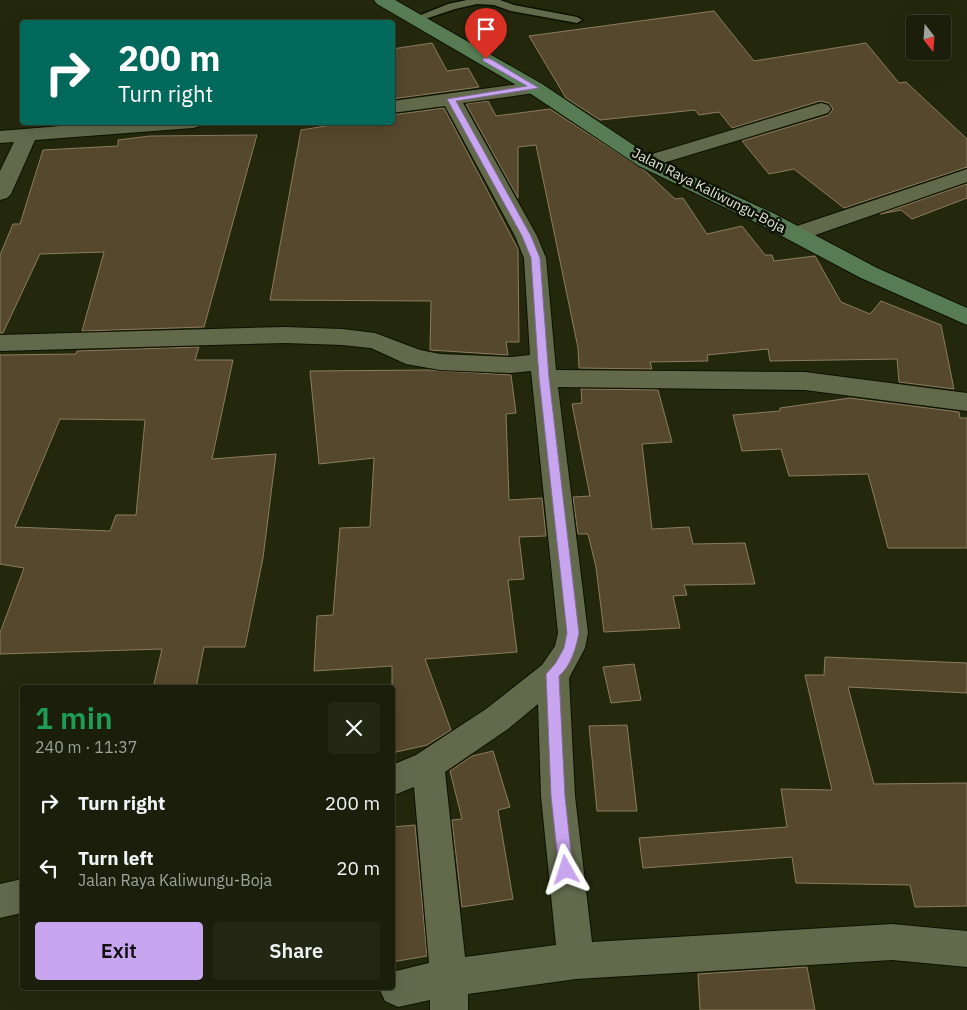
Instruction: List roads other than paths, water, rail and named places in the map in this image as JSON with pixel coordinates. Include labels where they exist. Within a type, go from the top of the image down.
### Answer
[{"type":"main road","name":"Jalan Raya Kaliwungu-Boja","points":[[383,0],[535,88],[646,162],[796,234],[868,273],[967,317]]},
{"type":"street","points":[[395,107],[535,88]]},
{"type":"street","points":[[395,780],[428,764],[497,719],[552,674],[559,668],[570,648],[573,633],[544,370],[535,258],[526,236],[451,99]]},
{"type":"street","points":[[646,162],[821,109]]},
{"type":"street","points":[[0,136],[155,125]]},
{"type":"street","points":[[0,194],[27,135]]},
{"type":"street","points":[[796,234],[967,175]]},
{"type":"street","points":[[0,343],[128,342],[286,335],[342,337],[375,340],[415,358],[440,362],[511,365],[544,370],[805,381],[967,402]]},
{"type":"street","points":[[552,674],[558,796],[576,961]]},
{"type":"street","points":[[428,764],[449,994]]},
{"type":"street","points":[[0,901],[20,896]]},
{"type":"street","points":[[398,988],[449,994],[576,961],[892,942],[967,949]]},
{"type":"lane","points":[[416,19],[452,6],[477,1],[496,2],[511,8],[576,20]]}]
